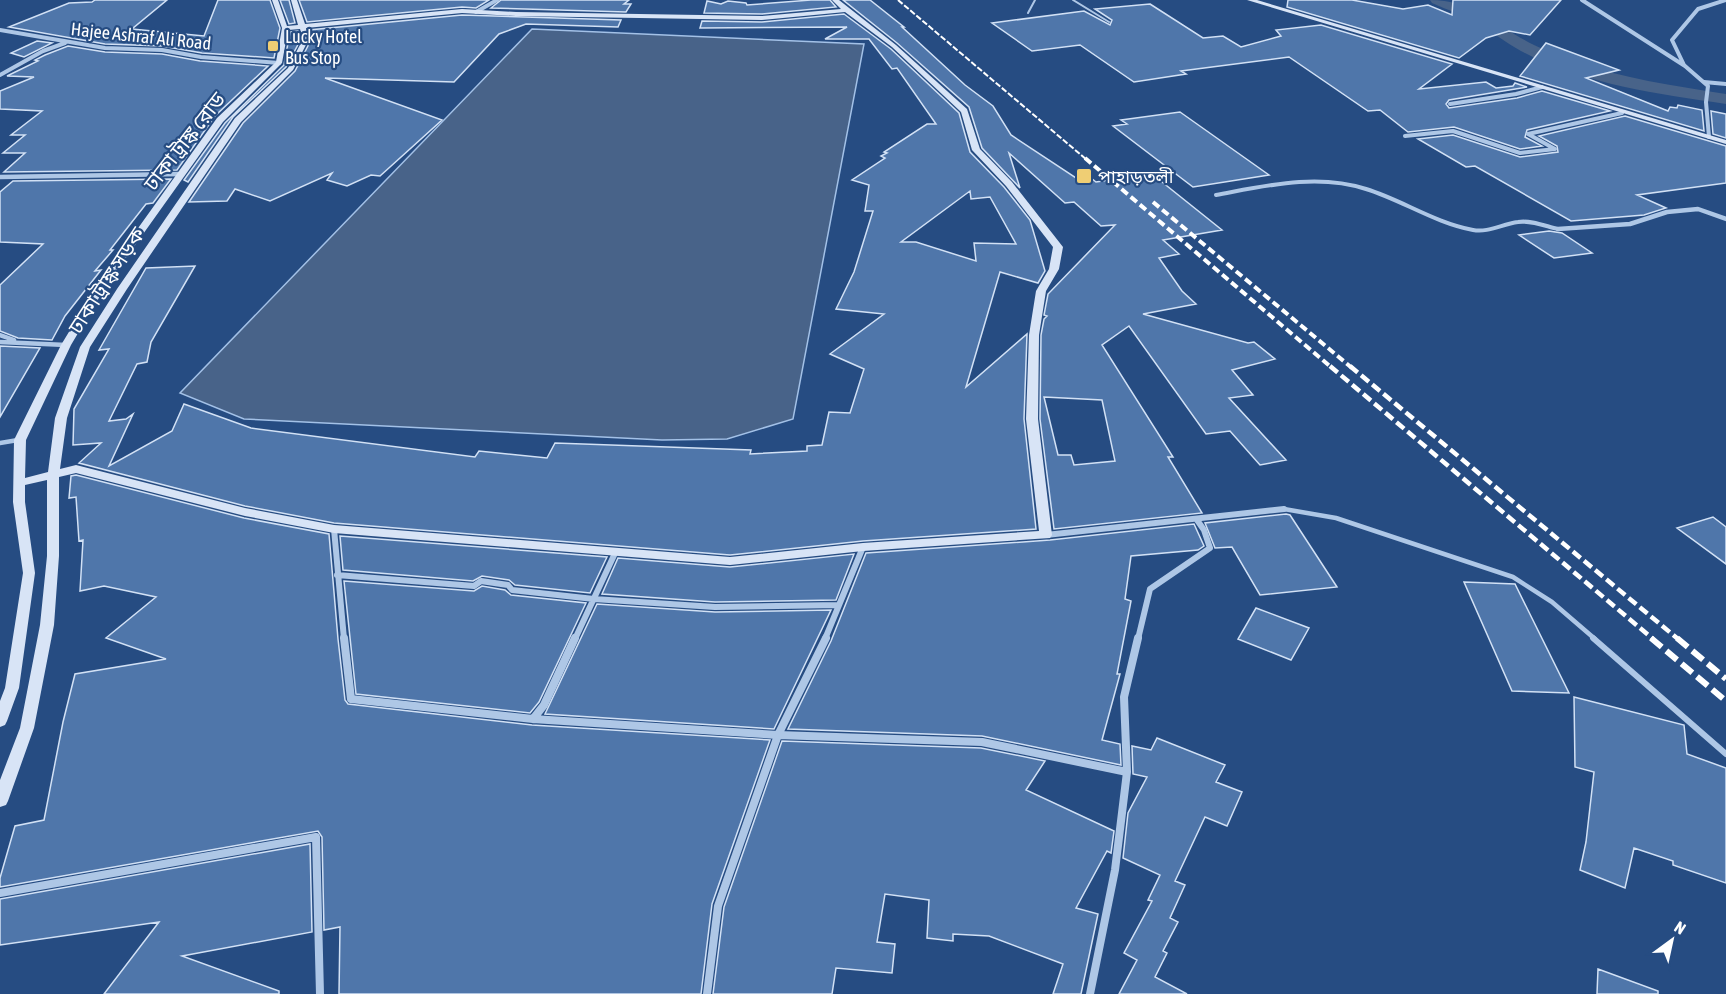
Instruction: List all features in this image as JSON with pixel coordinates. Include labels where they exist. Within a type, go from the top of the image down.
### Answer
[{"type":"main road","points":[[274,0],[285,28],[279,63]]},
{"type":"main road","name":"ঢাকা ট্রাঙ্ক সড়ক","points":[[0,801],[27,728],[47,625],[53,556],[53,475],[61,418],[85,347],[238,120],[291,69],[306,39],[294,0]]},
{"type":"main road","points":[[19,483],[76,469],[245,512],[334,529],[730,561],[863,547],[1046,535],[1032,418],[1034,334],[1041,291],[1054,269],[1058,247],[1009,184],[976,150],[964,111],[894,46],[835,0]]},
{"type":"main road","points":[[1250,0],[1726,142]]},
{"type":"main road","points":[[285,28],[462,11],[762,18],[846,10]]},
{"type":"main road","name":"ঢাকা ট্রাঙ্ক রোড","points":[[0,721],[12,688],[28,573],[19,502],[20,440],[66,345],[100,286],[220,120],[279,63]]},
{"type":"street","points":[[476,12],[498,0]]},
{"type":"street","points":[[1582,0],[1685,66],[1708,86],[1706,102],[1709,137]]},
{"type":"street","points":[[1685,66],[1672,40],[1698,9],[1726,0]]},
{"type":"street","name":"Hajee Ashraf Ali Road","points":[[0,30],[39,35],[65,42],[279,63]]},
{"type":"street","points":[[0,75],[43,51],[65,42]]},
{"type":"street","points":[[1703,82],[1726,84]]},
{"type":"street","points":[[1450,104],[1516,94],[1542,87]]},
{"type":"street","points":[[1405,136],[1453,131],[1520,153],[1555,149],[1528,135],[1622,112]]},
{"type":"street","points":[[0,177],[180,174]]},
{"type":"street","points":[[1558,230],[1630,224],[1667,212],[1698,209],[1726,219]]},
{"type":"street","points":[[0,335],[19,341]]},
{"type":"street","points":[[0,342],[19,341],[66,345]]},
{"type":"street","points":[[1046,535],[1284,509]]},
{"type":"street","points":[[1090,994],[1115,870],[1127,772],[1124,697],[1150,590],[1210,548],[1204,530],[1197,520]]},
{"type":"street","points":[[334,529],[351,699],[533,719],[778,735],[982,742],[1127,772]]},
{"type":"street","points":[[707,994],[718,906],[778,735],[833,623],[838,605],[863,547]]},
{"type":"street","points":[[533,719],[544,705],[616,551]]},
{"type":"street","points":[[337,574],[474,586],[481,581],[508,585],[512,590],[594,599],[715,607],[838,605]]},
{"type":"street","points":[[0,893],[316,837],[320,994]]},
{"type":"lane","points":[[1028,14],[1035,0]]},
{"type":"lane","points":[[1073,0],[1109,22]]},
{"type":"lane","points":[[1216,195],[1286,185],[1336,182],[1365,188],[1449,223],[1476,230],[1488,231],[1520,221],[1558,230]]},
{"type":"lane","points":[[0,443],[20,440]]},
{"type":"lane","points":[[1284,509],[1336,518],[1513,577],[1552,602],[1726,753]]},
{"type":"water","points":[[532,29],[864,44],[793,419],[727,439],[662,440],[244,419],[180,393]]},
{"type":"building","points":[[95,0],[167,0],[132,29],[204,36],[218,0],[270,0],[280,28],[274,58],[202,53],[162,46],[105,44],[9,27],[69,3]]},
{"type":"building","points":[[280,0],[289,0],[295,23],[289,24]]},
{"type":"building","points":[[299,0],[489,0],[476,8],[462,7],[307,22]]},
{"type":"building","points":[[501,0],[629,0],[624,4],[631,4],[626,12],[491,8]]},
{"type":"building","points":[[830,0],[836,7],[762,14],[704,13],[707,1],[721,4],[728,1],[747,5]]},
{"type":"building","points":[[843,0],[870,0],[904,27],[902,27],[965,85],[993,106],[1011,135],[1079,180],[1091,178],[1096,182],[1152,174],[1222,230],[1163,240],[1179,254],[1159,258],[1182,291],[1196,304],[1143,314],[1248,343],[1254,342],[1275,359],[1232,370],[1253,395],[1229,398],[1286,460],[1260,465],[1230,431],[1206,434],[1129,326],[1102,345],[1173,457],[1168,457],[1202,513],[1054,529],[1040,419],[1041,335],[1044,319],[1047,316],[1044,315],[1048,294],[1115,225],[1101,226],[1074,202],[1065,203],[1009,153],[1020,188],[982,148],[969,107],[897,43]],"holes":[[[1044,397],[1102,400],[1115,461],[1074,465],[1071,455],[1058,455]]]},
{"type":"building","points":[[1288,0],[1352,0],[1403,9],[1428,5],[1452,15],[1453,0],[1561,0],[1530,35],[1509,31],[1486,38],[1459,58],[1287,7]]},
{"type":"building","points":[[1150,4],[1203,38],[1223,36],[1241,47],[1281,36],[1276,30],[1321,25],[1452,64],[1419,89],[1486,82],[1496,88],[1513,86],[1515,83],[1527,87],[1449,100],[1446,104],[1449,108],[1517,98],[1542,91],[1610,111],[1527,130],[1525,137],[1542,146],[1520,149],[1454,127],[1408,132],[1380,110],[1368,111],[1289,57],[1181,71],[1186,74],[1134,82],[1080,45],[1032,51],[992,23],[1084,11],[1110,25],[1112,20],[1095,9]]},
{"type":"building","points":[[844,14],[891,49],[959,113],[970,152],[1004,187],[1030,220],[1045,271],[1038,283],[1000,272],[966,387],[1027,334],[1024,419],[1036,529],[863,541],[730,555],[334,523],[245,506],[79,463],[101,443],[73,445],[74,409],[109,349],[99,350],[146,268],[195,266],[151,342],[147,362],[137,364],[109,421],[126,419],[133,414],[109,466],[172,431],[184,404],[251,428],[475,457],[479,451],[547,458],[555,443],[751,450],[750,454],[807,451],[807,446],[822,445],[829,412],[850,413],[864,369],[830,354],[884,314],[836,309],[854,272],[873,211],[865,211],[869,185],[852,180],[885,158],[881,156],[887,153],[884,152],[927,124],[936,124],[897,68],[892,69],[869,39],[825,39],[847,27],[700,28],[702,21],[762,22]],"holes":[[[970,191],[971,199],[990,197],[1016,244],[974,243],[976,261],[916,242],[901,242]]]},
{"type":"building","points":[[462,15],[621,20],[618,27],[526,24],[499,34],[454,82],[325,78],[442,120],[380,176],[371,175],[347,186],[327,180],[332,173],[270,201],[235,189],[227,201],[189,202],[243,123],[295,71],[311,40],[309,30]]},
{"type":"building","points":[[298,31],[301,39],[286,67],[233,117],[188,182],[184,180],[225,123],[284,65],[290,32]]},
{"type":"building","points":[[37,41],[52,43],[24,57],[11,53]]},
{"type":"building","points":[[1546,43],[1619,70],[1586,78],[1668,111],[1670,107],[1677,108],[1678,105],[1702,110],[1704,131],[1520,76]]},
{"type":"building","points":[[68,46],[105,52],[162,54],[200,61],[268,66],[215,116],[177,170],[4,172],[25,153],[3,153],[25,135],[11,135],[42,111],[0,109],[0,91],[34,77],[7,76],[38,61],[35,60],[45,55]]},
{"type":"building","points":[[1711,111],[1726,114],[1726,138],[1713,134]]},
{"type":"building","points":[[1180,112],[1269,175],[1193,187],[1113,126],[1127,124],[1121,120]]},
{"type":"building","points":[[1625,116],[1726,146],[1726,183],[1637,195],[1666,208],[1644,215],[1571,221],[1475,166],[1466,167],[1418,139],[1453,135],[1520,157],[1558,152],[1557,146],[1539,136]]},
{"type":"building","points":[[171,179],[153,203],[146,204],[110,250],[113,250],[95,271],[101,270],[65,316],[52,340],[18,338],[0,331],[0,285],[43,244],[0,242],[0,192],[13,181]]},
{"type":"building","points":[[1549,231],[1562,233],[1592,253],[1554,258],[1519,235]]},
{"type":"building","points":[[0,346],[40,348],[0,417]]},
{"type":"building","points":[[76,475],[244,518],[329,534],[338,639],[345,700],[348,704],[532,725],[770,740],[712,904],[701,994],[339,994],[340,927],[324,930],[322,837],[318,831],[0,887],[0,878],[15,826],[44,820],[75,674],[166,659],[106,638],[156,597],[104,586],[80,591],[83,540],[79,541],[76,497],[69,498],[71,476]]},
{"type":"building","points":[[1290,515],[1337,587],[1260,595],[1232,547],[1215,548],[1205,523]]},
{"type":"building","points":[[1713,517],[1726,527],[1726,564],[1677,528]]},
{"type":"building","points":[[1194,524],[1204,546],[1198,550],[1131,556],[1125,599],[1131,601],[1117,674],[1120,674],[1102,740],[1120,744],[1121,765],[982,736],[788,729],[831,641],[866,553],[1050,540]]},
{"type":"building","points":[[340,536],[607,557],[590,593],[515,585],[509,580],[482,576],[473,581],[343,570]]},
{"type":"building","points":[[854,554],[836,600],[715,602],[602,594],[618,558],[730,567]]},
{"type":"building","points":[[344,581],[474,591],[482,586],[505,590],[511,595],[586,603],[539,702],[530,713],[356,694]]},
{"type":"building","points":[[1464,582],[1515,584],[1569,693],[1512,691]]},
{"type":"building","points":[[597,604],[715,612],[831,610],[774,729],[545,714]]},
{"type":"building","points":[[1256,608],[1309,628],[1291,660],[1238,639]]},
{"type":"building","points":[[1574,697],[1684,725],[1687,754],[1726,768],[1726,883],[1673,865],[1673,861],[1634,848],[1625,888],[1580,870],[1586,842],[1594,772],[1575,767]]},
{"type":"building","points":[[1157,738],[1225,765],[1216,782],[1242,792],[1227,826],[1205,817],[1175,881],[1185,885],[1170,918],[1178,922],[1163,951],[1167,953],[1155,977],[1187,994],[1119,994],[1137,960],[1124,953],[1152,901],[1148,900],[1160,875],[1123,858],[1128,813],[1147,777],[1133,774],[1132,746],[1151,750]]},
{"type":"building","points":[[782,741],[981,748],[1045,761],[1026,790],[1114,831],[1111,853],[1107,851],[1076,908],[1098,914],[1081,994],[1053,994],[1063,964],[989,936],[953,934],[953,941],[927,938],[929,900],[885,894],[877,942],[895,944],[892,973],[836,968],[832,994],[713,994],[724,907]]},
{"type":"building","points":[[310,844],[312,932],[182,956],[279,991],[279,994],[104,994],[159,922],[0,945],[0,899]]},
{"type":"building","points":[[1598,969],[1658,991],[1658,994],[1597,994]]},
{"type":"waterway","points":[[1437,0],[1482,19],[1527,48],[1566,64],[1600,75],[1671,91],[1726,99]]},
{"type":"railway","points":[[898,0],[1087,160]]},
{"type":"railway","points":[[1085,158],[1332,368]]},
{"type":"railway","points":[[1153,202],[1352,368]]},
{"type":"railway","points":[[1330,366],[1653,639]]},
{"type":"railway","points":[[1350,366],[1678,639]]},
{"type":"railway","points":[[1651,638],[1726,701]]},
{"type":"railway","points":[[1677,638],[1726,679]]},
{"type":"place","name":"Lucky Hotel Bus Stop","points":[[273,46]]},
{"type":"place","name":"পাহাড়তলী","points":[[1084,176]]}]
